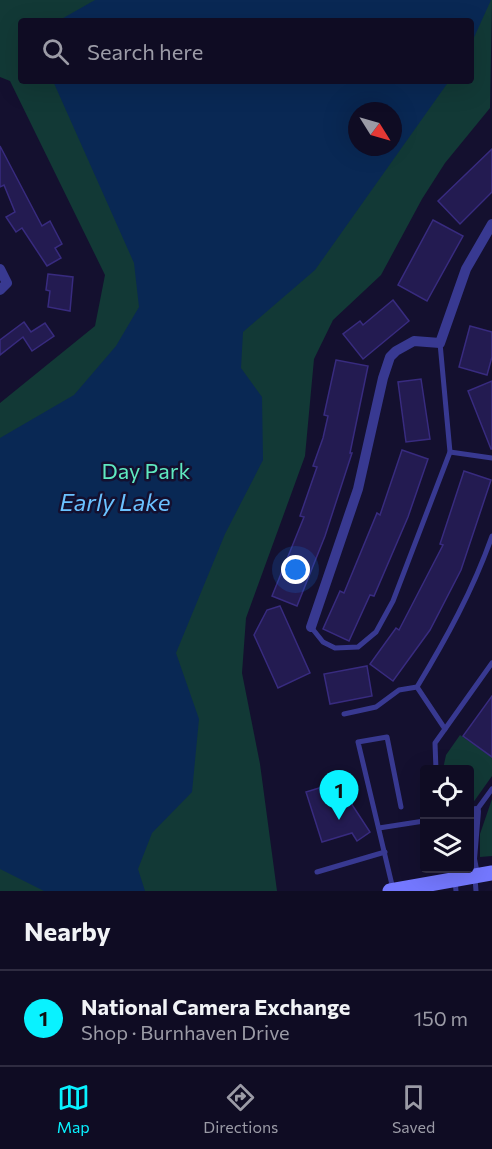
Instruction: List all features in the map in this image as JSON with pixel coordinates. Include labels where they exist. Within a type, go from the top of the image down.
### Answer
[{"type":"street","points":[[311,627],[358,489],[383,378],[390,357],[414,341],[440,343],[466,269],[492,224]]},
{"type":"street","points":[[0,269],[7,283],[0,290]]},
{"type":"street","points":[[473,819],[472,858],[475,875]]},
{"type":"street","points":[[391,891],[492,873]]},
{"type":"lane","points":[[311,627],[323,642],[342,649],[364,644],[376,632],[393,601],[450,452],[440,343]]},
{"type":"lane","points":[[450,452],[492,458]]},
{"type":"lane","points":[[344,714],[376,707],[399,690],[417,687],[449,635],[482,566],[492,536]]},
{"type":"lane","points":[[436,765],[435,743],[492,663]]},
{"type":"lane","points":[[417,687],[445,729]]},
{"type":"lane","points":[[391,891],[385,852],[358,742],[387,737],[401,807]]},
{"type":"lane","points":[[474,814],[492,789]]},
{"type":"lane","points":[[379,828],[420,822]]},
{"type":"lane","points":[[317,872],[385,852]]},
{"type":"lane","points":[[475,875],[476,891]]},
{"type":"green space","name":"Early Lake","points":[[0,0],[492,0],[490,108],[445,163],[422,199],[381,275],[333,320],[314,359],[305,456],[246,618],[242,673],[260,764],[277,891],[0,891],[0,403],[95,326],[105,275],[10,81],[0,77]]},
{"type":"green space","points":[[460,735],[492,757],[492,776],[474,801],[474,765],[444,765],[446,755]]},
{"type":"green space","points":[[492,799],[492,856],[480,857],[480,834]]},
{"type":"water","points":[[95,0],[491,0],[474,37],[474,18],[63,18]]},
{"type":"water","name":"Early Lake","points":[[54,84],[447,84],[402,147],[402,102],[348,102],[348,156],[396,156],[315,270],[243,332],[241,368],[262,397],[263,460],[225,534],[176,653],[199,719],[192,792],[152,833],[138,869],[145,891],[44,891],[0,869],[0,438],[74,395],[116,346],[139,307],[134,263]]},
{"type":"building","points":[[0,146],[42,226],[50,221],[62,244],[55,248],[61,258],[47,266],[22,228],[16,232],[6,217],[15,212],[4,185],[0,187]]},
{"type":"building","points":[[492,149],[492,192],[460,224],[438,201]]},
{"type":"building","points":[[433,220],[463,236],[427,301],[398,285]]},
{"type":"building","points":[[48,274],[73,277],[70,311],[48,307],[50,291],[46,290]]},
{"type":"building","points":[[393,300],[409,321],[363,359],[343,334],[360,321],[363,325]]},
{"type":"building","points":[[24,322],[31,332],[45,323],[54,336],[32,351],[23,337],[0,355],[0,340]]},
{"type":"building","points":[[470,326],[492,332],[492,357],[487,375],[459,367]]},
{"type":"building","points":[[336,360],[368,366],[350,453],[352,453],[325,536],[297,606],[272,596],[304,517],[300,516],[317,467],[313,466],[328,416],[324,415]]},
{"type":"building","points":[[421,379],[430,439],[406,442],[398,382]]},
{"type":"building","points":[[492,381],[492,449],[491,449],[468,391]]},
{"type":"building","points":[[402,450],[428,459],[408,517],[374,596],[370,595],[349,641],[323,629],[340,591],[344,593],[377,513],[380,515]]},
{"type":"building","points":[[464,471],[491,480],[461,570],[430,630],[393,681],[370,664],[396,628],[399,630],[443,545],[440,544]]},
{"type":"building","points":[[280,606],[310,673],[278,688],[254,635],[267,610]]},
{"type":"building","points":[[367,666],[372,696],[330,704],[324,674]]},
{"type":"building","points":[[492,696],[492,757],[463,736]]},
{"type":"building","points":[[342,781],[347,797],[370,832],[357,841],[352,833],[322,842],[306,792]]},
{"type":"place","name":"National Camera Exchange","points":[[339,820]]},
{"type":"park label","name":"Day Park","points":[[146,471]]}]
